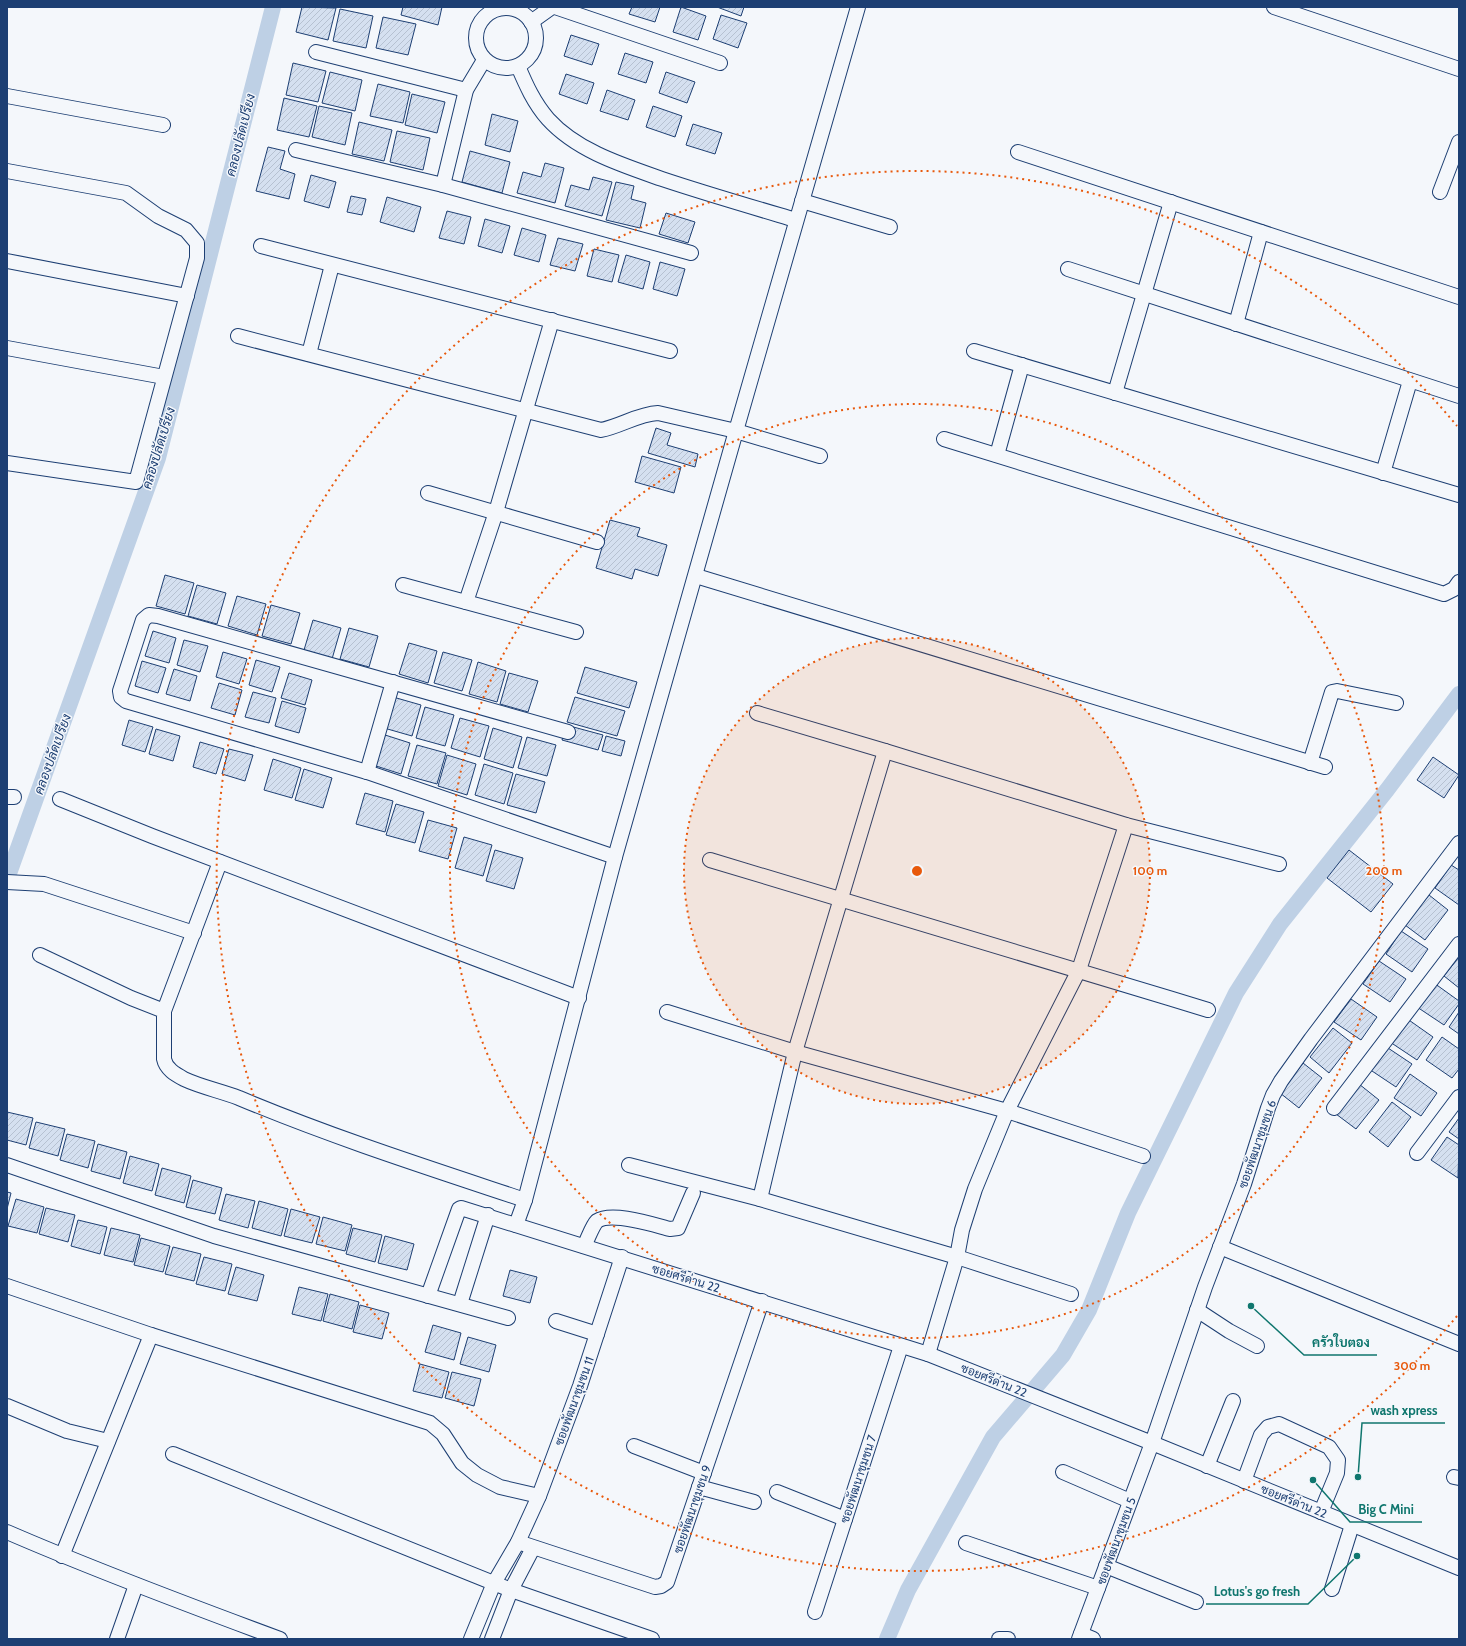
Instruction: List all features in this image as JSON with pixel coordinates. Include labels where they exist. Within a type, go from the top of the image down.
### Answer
[{"type":"street","points":[[531,22],[552,7]]},
{"type":"street","points":[[555,7],[720,64]]},
{"type":"street","points":[[516,1225],[525,1200],[580,998],[616,857],[796,220],[858,7]]},
{"type":"street","points":[[1274,7],[1459,69]]},
{"type":"street","points":[[501,8],[513,9],[523,14],[531,22],[536,34],[535,47],[529,58],[518,66],[500,68],[484,60],[476,44],[478,26],[489,10],[501,8]]},
{"type":"street","points":[[316,52],[466,90]]},
{"type":"street","points":[[442,185],[466,90],[484,60]]},
{"type":"street","points":[[518,66],[530,94],[548,119],[574,141],[611,161],[700,192],[796,220]]},
{"type":"street","points":[[7,96],[163,125]]},
{"type":"street","points":[[1440,192],[1459,142]]},
{"type":"street","points":[[296,150],[442,185],[691,252]]},
{"type":"street","points":[[1018,152],[1459,297]]},
{"type":"street","points":[[7,171],[126,193],[158,216],[186,230],[197,243],[198,258],[136,482],[7,463]]},
{"type":"street","points":[[802,201],[890,227]]},
{"type":"street","points":[[1115,393],[1171,202]]},
{"type":"street","points":[[1236,324],[1261,232]]},
{"type":"street","points":[[261,246],[670,351]]},
{"type":"street","points":[[7,261],[187,296]]},
{"type":"street","points":[[309,354],[332,265]]},
{"type":"street","points":[[1068,269],[1459,396]]},
{"type":"street","points":[[466,602],[496,512],[552,320]]},
{"type":"street","points":[[238,336],[601,430],[613,428],[647,414],[658,413],[736,431],[820,456]]},
{"type":"street","points":[[7,348],[164,377]]},
{"type":"street","points":[[974,351],[1459,495]]},
{"type":"street","points":[[997,455],[1022,365]]},
{"type":"street","points":[[1383,473],[1410,381]]},
{"type":"street","points":[[944,439],[1444,594],[1454,589],[1459,582]]},
{"type":"street","points":[[428,493],[597,542]]},
{"type":"street","points":[[696,576],[1325,767]]},
{"type":"street","points":[[403,585],[576,632]]},
{"type":"street","points":[[568,732],[158,616],[149,615],[143,620],[120,691],[121,697],[126,701],[366,772],[616,857]]},
{"type":"street","points":[[366,772],[393,682]]},
{"type":"street","points":[[1310,763],[1332,692],[1337,691],[1396,703]]},
{"type":"street","points":[[757,713],[1126,825],[1279,864]]},
{"type":"street","points":[[760,1199],[795,1052],[885,751]]},
{"type":"street","points":[[60,799],[152,836],[580,998]]},
{"type":"street","points":[[928,1354],[957,1257],[962,1230],[975,1190],[1007,1111],[1079,970],[1126,825]]},
{"type":"street","name":"ซอยพัฒนาชุมชน 6","points":[[1152,1443],[1197,1310],[1244,1184],[1268,1108],[1281,1081],[1459,844]]},
{"type":"street","points":[[710,860],[1208,1010]]},
{"type":"street","points":[[220,862],[164,1011],[164,1059],[168,1069],[185,1079],[222,1091],[267,1110],[384,1153],[525,1200]]},
{"type":"street","points":[[7,882],[44,884],[194,933]]},
{"type":"street","points":[[1334,1108],[1459,944]]},
{"type":"street","points":[[40,955],[131,998],[164,1011]]},
{"type":"street","points":[[667,1012],[795,1052],[1007,1111],[1142,1156]]},
{"type":"street","points":[[1417,1153],[1459,1097]]},
{"type":"street","points":[[7,1165],[214,1236],[508,1318]]},
{"type":"street","points":[[629,1165],[760,1199],[957,1257],[1072,1294]]},
{"type":"street","points":[[584,1246],[596,1222],[604,1218],[620,1218],[670,1228],[678,1228],[693,1193]]},
{"type":"street","name":"ซอยศรีด่าน 22","points":[[428,1296],[459,1209],[461,1208],[488,1215],[928,1354],[1459,1568]]},
{"type":"street","points":[[460,1304],[488,1215]]},
{"type":"street","points":[[1220,1247],[1459,1344]]},
{"type":"street","name":"ซอยพัฒนาชุมชน 11","points":[[471,1639],[494,1583],[518,1542],[539,1496],[580,1386],[622,1258]]},
{"type":"street","points":[[7,1286],[151,1335],[430,1423],[443,1434],[462,1463],[477,1475],[500,1487],[539,1496]]},
{"type":"street","name":"ซอยพัฒนาชุมชน 9","points":[[533,1548],[655,1587],[661,1586],[667,1582],[762,1302]]},
{"type":"street","points":[[1197,1310],[1228,1331],[1257,1346]]},
{"type":"street","points":[[556,1320],[597,1334]]},
{"type":"street","points":[[62,1556],[151,1335]]},
{"type":"street","name":"ซอยพัฒนาชุมชน 7","points":[[815,1612],[901,1346]]},
{"type":"street","points":[[1207,1466],[1233,1401]]},
{"type":"street","points":[[7,1406],[67,1431],[108,1441]]},
{"type":"street","points":[[1244,1481],[1261,1434],[1268,1427],[1279,1424],[1329,1447],[1338,1460],[1337,1473],[1321,1512]]},
{"type":"street","name":"ซอยพัฒนาชุมชน 5","points":[[1084,1637],[1098,1588],[1152,1443]]},
{"type":"street","points":[[634,1446],[704,1473]]},
{"type":"street","points":[[173,1454],[511,1590],[652,1639]]},
{"type":"street","points":[[1063,1472],[1130,1501]]},
{"type":"street","points":[[699,1487],[754,1502]]},
{"type":"street","points":[[777,1492],[845,1519]]},
{"type":"street","points":[[1332,1589],[1352,1525]]},
{"type":"street","points":[[7,1532],[62,1556],[280,1639]]},
{"type":"street","points":[[492,1639],[511,1590],[533,1548],[518,1542]]},
{"type":"street","points":[[966,1543],[1098,1588]]},
{"type":"street","points":[[1106,1566],[1196,1602]]},
{"type":"street","points":[[117,1639],[136,1585]]},
{"type":"street","points":[[999,1639],[1008,1639]]},
{"type":"building","points":[[302,7],[336,8],[328,40],[296,32]]},
{"type":"building","points":[[403,7],[442,7],[438,25],[401,15]]},
{"type":"building","points":[[632,7],[660,7],[655,22],[629,14]]},
{"type":"building","points":[[681,7],[706,16],[698,40],[673,32]]},
{"type":"building","points":[[717,7],[744,7],[741,16]]},
{"type":"building","points":[[340,9],[373,16],[366,48],[333,41]]},
{"type":"building","points":[[721,15],[747,23],[738,48],[713,39]]},
{"type":"building","points":[[383,17],[416,24],[408,55],[376,48]]},
{"type":"building","points":[[571,35],[599,44],[592,65],[564,56]]},
{"type":"building","points":[[625,53],[653,62],[646,83],[618,74]]},
{"type":"building","points":[[293,63],[326,71],[318,102],[286,95]]},
{"type":"building","points":[[330,72],[362,80],[355,111],[322,103]]},
{"type":"building","points":[[666,72],[695,82],[687,103],[659,93]]},
{"type":"building","points":[[566,74],[594,83],[587,104],[559,94]]},
{"type":"building","points":[[378,84],[410,92],[403,123],[370,116]]},
{"type":"building","points":[[607,90],[635,100],[628,120],[600,111]]},
{"type":"building","points":[[412,94],[445,102],[437,133],[405,125]]},
{"type":"building","points":[[284,98],[317,106],[309,137],[277,130]]},
{"type":"building","points":[[319,106],[352,113],[345,145],[312,137]]},
{"type":"building","points":[[653,106],[682,116],[675,137],[646,127]]},
{"type":"building","points":[[492,114],[518,121],[510,152],[485,145]]},
{"type":"building","points":[[359,122],[392,130],[384,161],[352,154]]},
{"type":"building","points":[[693,124],[722,133],[715,154],[686,145]]},
{"type":"building","points":[[397,131],[430,138],[423,170],[390,162]]},
{"type":"building","points":[[268,147],[285,151],[280,169],[295,174],[289,199],[256,191]]},
{"type":"building","points":[[470,151],[510,162],[502,193],[462,182]]},
{"type":"building","points":[[545,163],[564,168],[555,203],[517,193],[523,172],[541,177]]},
{"type":"building","points":[[311,175],[336,182],[329,208],[304,201]]},
{"type":"building","points":[[593,177],[612,182],[602,216],[565,206],[571,185],[589,190]]},
{"type":"building","points":[[616,182],[634,186],[631,199],[646,203],[640,228],[606,220]]},
{"type":"building","points":[[351,196],[366,199],[362,215],[347,212]]},
{"type":"building","points":[[387,197],[421,207],[414,232],[380,222]]},
{"type":"building","points":[[447,211],[471,217],[464,244],[439,238]]},
{"type":"building","points":[[666,213],[695,222],[688,243],[659,234]]},
{"type":"building","points":[[485,219],[510,226],[502,253],[478,246]]},
{"type":"building","points":[[522,228],[546,235],[539,262],[514,255]]},
{"type":"building","points":[[558,238],[583,244],[575,271],[550,265]]},
{"type":"building","points":[[594,249],[619,255],[612,282],[587,276]]},
{"type":"building","points":[[626,255],[650,262],[643,289],[618,282]]},
{"type":"building","points":[[660,262],[685,269],[677,296],[653,289]]},
{"type":"building","points":[[656,428],[671,433],[667,445],[698,454],[695,467],[648,453]]},
{"type":"building","points":[[642,456],[681,467],[674,493],[635,482]]},
{"type":"building","points":[[610,520],[640,528],[637,536],[667,545],[658,576],[635,569],[632,579],[596,568]]},
{"type":"building","points":[[165,575],[194,583],[185,614],[156,606]]},
{"type":"building","points":[[197,585],[226,593],[217,624],[188,616]]},
{"type":"building","points":[[237,596],[266,604],[257,635],[228,626]]},
{"type":"building","points":[[271,605],[300,613],[291,644],[262,636]]},
{"type":"building","points":[[313,620],[341,628],[332,659],[304,650]]},
{"type":"building","points":[[349,628],[378,636],[369,667],[340,659]]},
{"type":"building","points":[[153,631],[176,638],[169,663],[145,656]]},
{"type":"building","points":[[184,640],[208,646],[200,672],[177,665]]},
{"type":"building","points":[[409,643],[437,651],[428,683],[399,674]]},
{"type":"building","points":[[223,652],[247,659],[239,684],[216,677]]},
{"type":"building","points":[[443,652],[472,660],[462,691],[434,683]]},
{"type":"building","points":[[256,660],[280,667],[272,692],[249,685]]},
{"type":"building","points":[[142,661],[166,668],[158,693],[135,686]]},
{"type":"building","points":[[478,662],[506,671],[497,702],[469,694]]},
{"type":"building","points":[[585,667],[637,682],[629,708],[577,693]]},
{"type":"building","points":[[174,669],[197,676],[190,701],[166,694]]},
{"type":"building","points":[[289,673],[312,680],[305,705],[281,698]]},
{"type":"building","points":[[509,673],[538,681],[528,712],[500,704]]},
{"type":"building","points":[[219,683],[242,690],[235,715],[211,708]]},
{"type":"building","points":[[253,692],[276,698],[269,723],[245,717]]},
{"type":"building","points":[[393,697],[421,705],[412,736],[384,728]]},
{"type":"building","points":[[575,697],[625,711],[617,736],[567,722]]},
{"type":"building","points":[[282,701],[306,708],[299,733],[275,726]]},
{"type":"building","points":[[425,707],[454,715],[445,746],[416,738]]},
{"type":"building","points":[[460,718],[489,726],[480,757],[451,748]]},
{"type":"building","points":[[129,720],[153,727],[145,752],[122,745]]},
{"type":"building","points":[[566,725],[603,735],[598,750],[562,740]]},
{"type":"building","points":[[493,728],[522,737],[513,768],[484,759]]},
{"type":"building","points":[[156,729],[180,736],[173,761],[149,754]]},
{"type":"building","points":[[382,734],[410,743],[401,774],[373,765]]},
{"type":"building","points":[[606,736],[625,741],[621,756],[602,751]]},
{"type":"building","points":[[527,737],[556,745],[547,776],[518,768]]},
{"type":"building","points":[[200,742],[224,749],[216,774],[193,767]]},
{"type":"building","points":[[417,745],[446,753],[437,784],[408,776]]},
{"type":"building","points":[[229,749],[253,755],[245,781],[222,774]]},
{"type":"building","points":[[447,755],[476,764],[467,795],[438,786]]},
{"type":"building","points":[[1433,757],[1459,775],[1444,798],[1417,780]]},
{"type":"building","points":[[273,759],[301,768],[292,798],[264,790]]},
{"type":"building","points":[[484,764],[513,773],[504,804],[475,795]]},
{"type":"building","points":[[304,769],[332,778],[323,808],[295,800]]},
{"type":"building","points":[[516,774],[545,782],[536,813],[507,805]]},
{"type":"building","points":[[365,793],[393,801],[385,832],[356,824]]},
{"type":"building","points":[[396,804],[424,812],[415,843],[386,835]]},
{"type":"building","points":[[428,820],[457,828],[448,859],[419,851]]},
{"type":"building","points":[[464,837],[492,845],[483,876],[455,868]]},
{"type":"building","points":[[495,850],[523,858],[514,889],[486,881]]},
{"type":"building","points":[[1349,850],[1393,884],[1371,912],[1327,878]]},
{"type":"building","points":[[1451,865],[1459,870],[1459,905],[1435,888]]},
{"type":"building","points":[[1429,895],[1448,910],[1425,940],[1405,925]]},
{"type":"building","points":[[1401,931],[1428,949],[1412,972],[1386,954]]},
{"type":"building","points":[[1459,957],[1459,988],[1444,976]]},
{"type":"building","points":[[1379,961],[1406,979],[1390,1002],[1363,984]]},
{"type":"building","points":[[1434,983],[1459,1001],[1459,1004],[1444,1025],[1417,1007]]},
{"type":"building","points":[[1351,999],[1377,1017],[1361,1040],[1334,1022]]},
{"type":"building","points":[[1459,1012],[1459,1034],[1449,1027]]},
{"type":"building","points":[[1406,1018],[1433,1037],[1417,1060],[1390,1042]]},
{"type":"building","points":[[1333,1028],[1352,1043],[1329,1073],[1310,1057]]},
{"type":"building","points":[[1442,1037],[1459,1049],[1459,1069],[1452,1078],[1426,1060]]},
{"type":"building","points":[[1385,1046],[1412,1064],[1396,1087],[1369,1069]]},
{"type":"building","points":[[1303,1063],[1322,1078],[1299,1108],[1280,1093]]},
{"type":"building","points":[[1410,1074],[1437,1093],[1421,1116],[1394,1098]]},
{"type":"building","points":[[1359,1084],[1379,1100],[1356,1129],[1336,1114]]},
{"type":"building","points":[[1392,1102],[1411,1117],[1388,1147],[1369,1132]]},
{"type":"building","points":[[7,1112],[33,1118],[26,1145],[7,1140]]},
{"type":"building","points":[[1459,1118],[1459,1139],[1449,1132]]},
{"type":"building","points":[[36,1122],[65,1129],[58,1156],[29,1148]]},
{"type":"building","points":[[67,1134],[95,1141],[88,1168],[60,1160]]},
{"type":"building","points":[[1447,1137],[1459,1145],[1458,1178],[1431,1160]]},
{"type":"building","points":[[98,1144],[127,1152],[120,1179],[91,1171]]},
{"type":"building","points":[[130,1156],[159,1164],[152,1191],[123,1183]]},
{"type":"building","points":[[162,1168],[191,1176],[184,1203],[155,1195]]},
{"type":"building","points":[[193,1180],[222,1188],[215,1214],[186,1207]]},
{"type":"building","points":[[7,1192],[11,1193],[7,1209]]},
{"type":"building","points":[[226,1194],[255,1201],[248,1228],[219,1220]]},
{"type":"building","points":[[16,1199],[44,1207],[37,1233],[8,1226]]},
{"type":"building","points":[[259,1201],[288,1209],[281,1236],[252,1228]]},
{"type":"building","points":[[46,1208],[75,1215],[68,1242],[39,1234]]},
{"type":"building","points":[[291,1209],[320,1217],[312,1243],[284,1236]]},
{"type":"building","points":[[323,1217],[352,1225],[345,1251],[316,1244]]},
{"type":"building","points":[[78,1220],[107,1227],[100,1254],[71,1246]]},
{"type":"building","points":[[111,1228],[140,1235],[133,1262],[104,1255]]},
{"type":"building","points":[[353,1228],[382,1235],[375,1262],[346,1254]]},
{"type":"building","points":[[385,1236],[414,1244],[407,1270],[378,1263]]},
{"type":"building","points":[[141,1238],[170,1246],[163,1272],[134,1265]]},
{"type":"building","points":[[173,1247],[201,1254],[194,1281],[165,1274]]},
{"type":"building","points":[[204,1257],[232,1264],[225,1291],[196,1284]]},
{"type":"building","points":[[236,1267],[264,1275],[257,1301],[228,1294]]},
{"type":"building","points":[[510,1270],[537,1277],[530,1303],[503,1296]]},
{"type":"building","points":[[299,1287],[328,1294],[321,1321],[292,1314]]},
{"type":"building","points":[[330,1294],[359,1302],[352,1329],[323,1321]]},
{"type":"building","points":[[360,1305],[389,1313],[382,1339],[353,1332]]},
{"type":"building","points":[[433,1325],[461,1333],[454,1360],[425,1352]]},
{"type":"building","points":[[468,1337],[496,1345],[489,1372],[460,1364]]},
{"type":"building","points":[[420,1364],[449,1372],[442,1398],[413,1391]]},
{"type":"building","points":[[452,1372],[481,1379],[474,1406],[445,1398]]},
{"type":"waterway","name":"คลองปลัดเปรียง","points":[[7,879],[158,458],[273,7]]},
{"type":"waterway","points":[[887,1639],[908,1590],[993,1437],[1063,1355],[1089,1310],[1128,1213],[1236,993],[1280,924],[1387,790],[1459,694]]},
{"type":"place","name":"ครัวใบตอง","points":[[1251,1306]]},
{"type":"place","name":"wash xpress","points":[[1358,1477]]},
{"type":"place","name":"Big C Mini","points":[[1313,1480]]},
{"type":"place","name":"Lotus's go fresh","points":[[1357,1556]]}]
